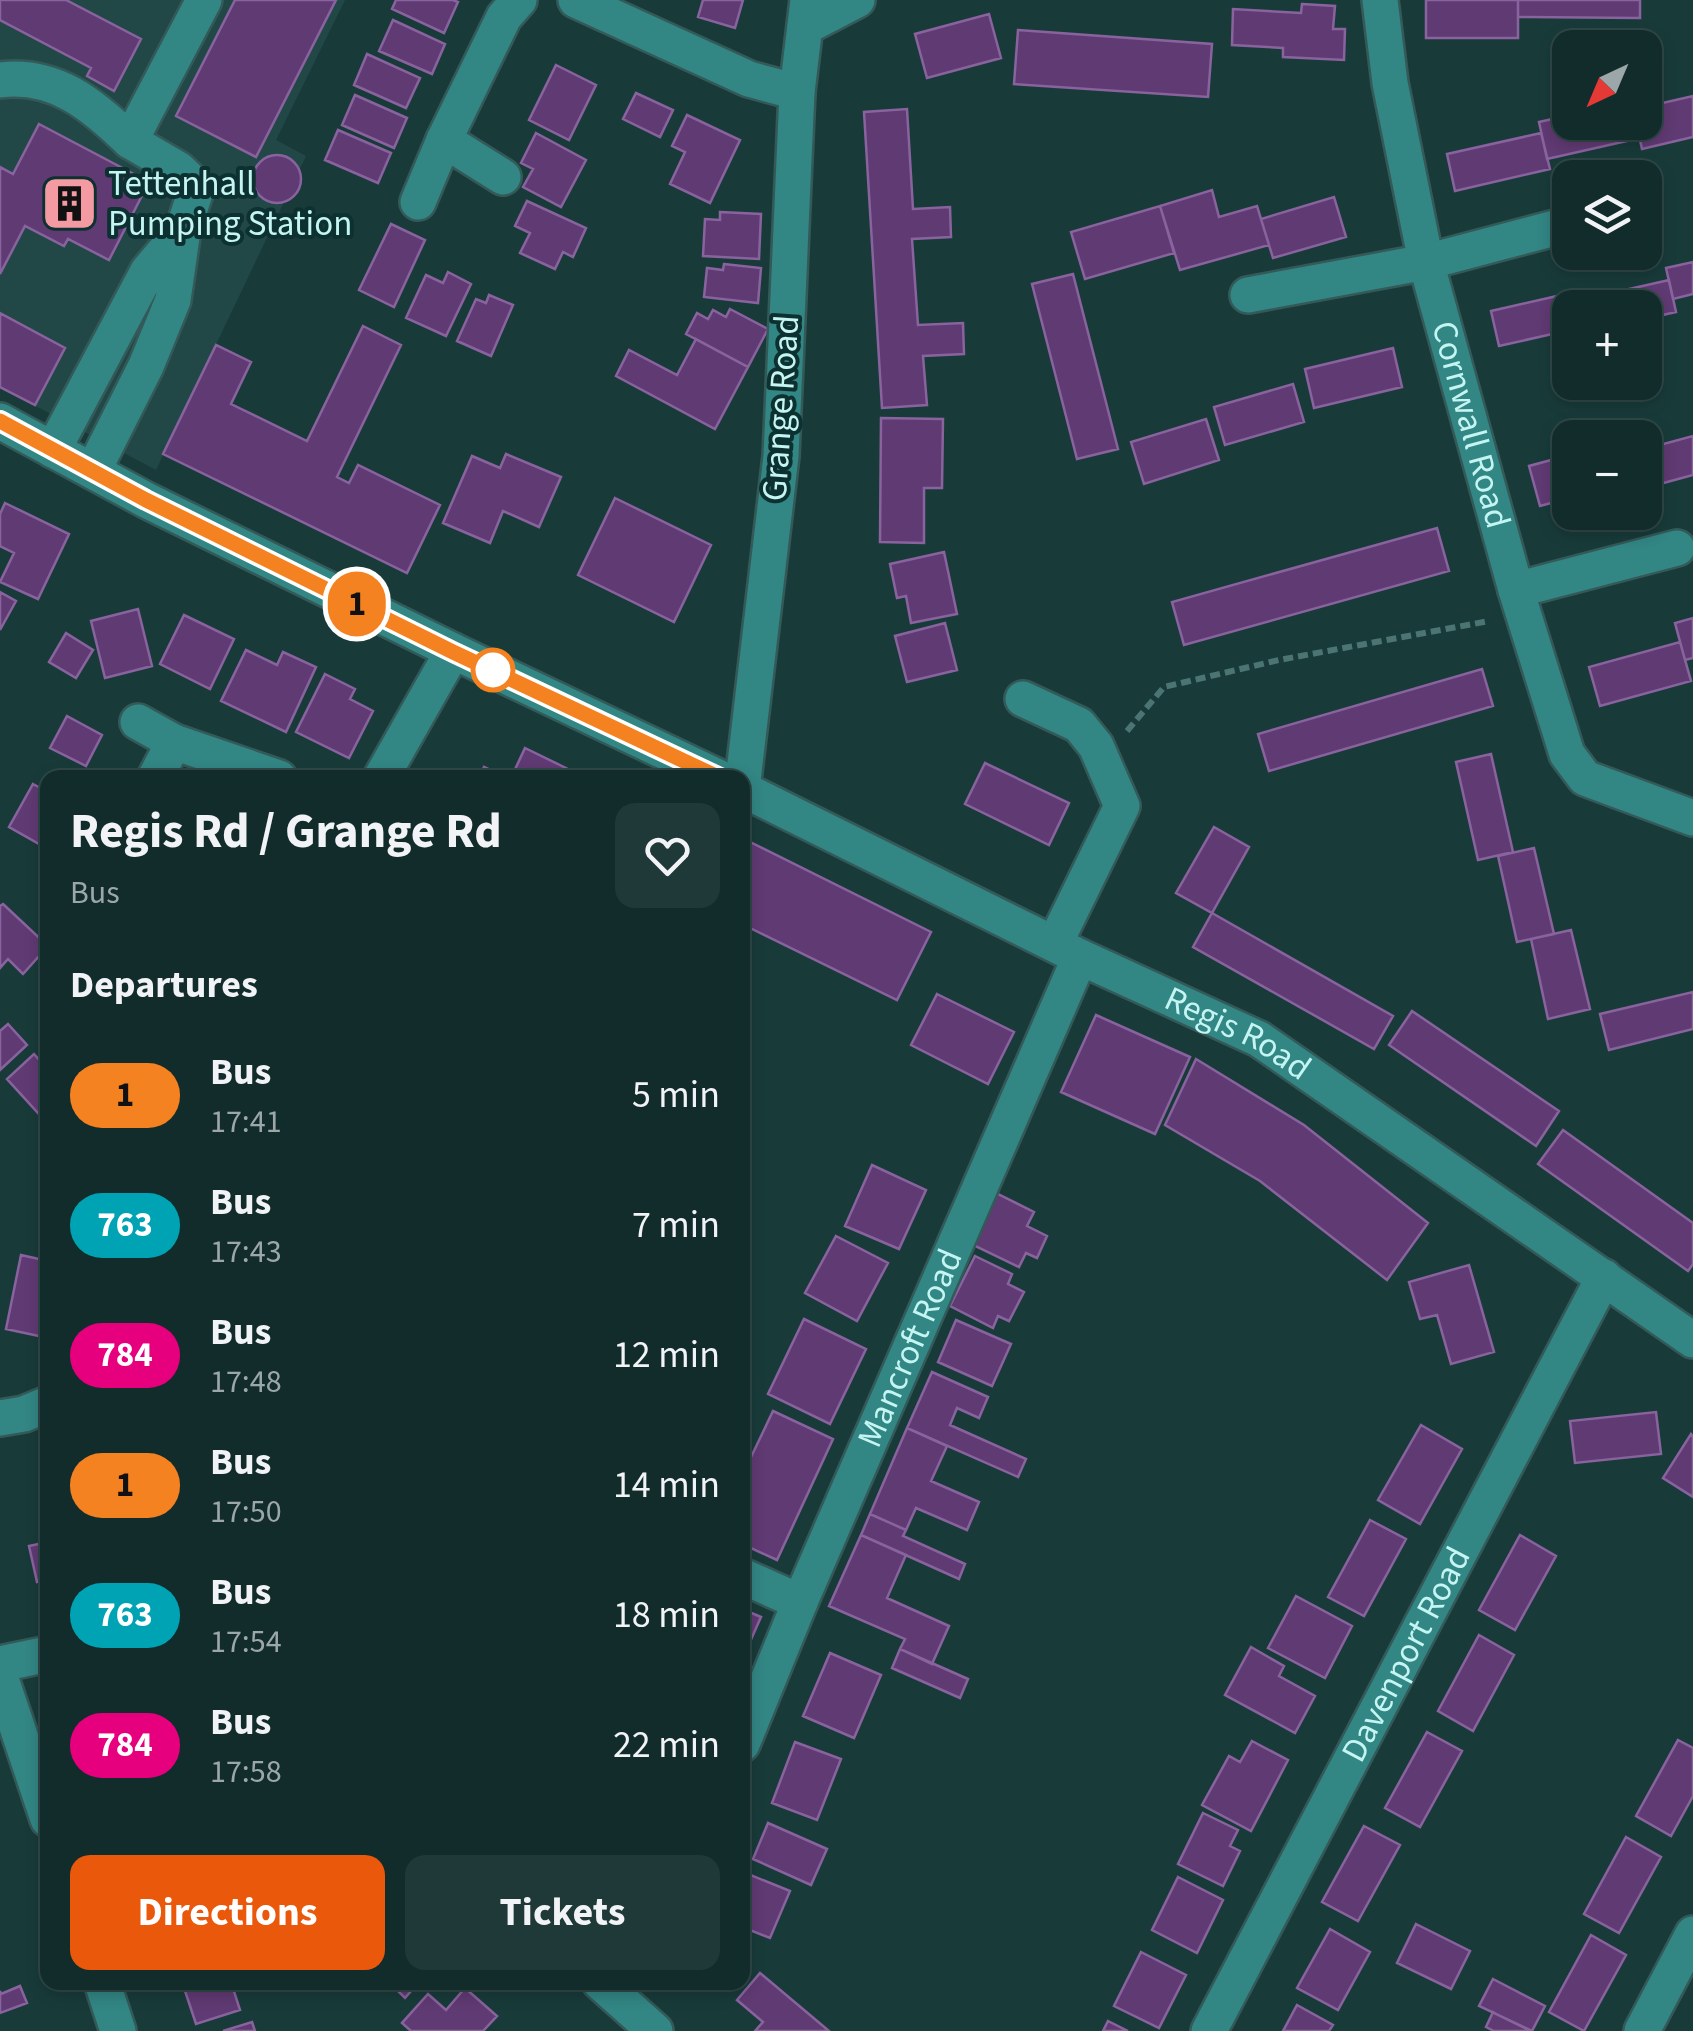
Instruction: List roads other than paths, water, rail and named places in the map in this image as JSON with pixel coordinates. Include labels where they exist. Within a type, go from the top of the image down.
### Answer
[{"type":"street","points":[[130,141],[204,0]]},
{"type":"street","points":[[418,202],[504,17],[519,0]]},
{"type":"street","points":[[576,0],[749,79],[797,92]]},
{"type":"street","name":"Grange Road","points":[[744,770],[781,456],[797,92],[806,13],[857,0]]},
{"type":"street","name":"Cornwall Road","points":[[1380,0],[1390,82],[1426,262],[1520,602],[1567,754],[1585,778],[1693,818]]},
{"type":"street","points":[[0,80],[49,82],[95,107],[130,141],[178,169],[196,188],[182,230],[172,300],[146,366],[92,471]]},
{"type":"street","points":[[444,140],[503,177]]},
{"type":"street","points":[[1248,295],[1426,262],[1552,229]]},
{"type":"street","points":[[53,450],[148,271],[182,230]]},
{"type":"street","points":[[0,421],[453,652],[703,770]]},
{"type":"street","points":[[1520,602],[1677,548]]},
{"type":"street","points":[[386,770],[453,652]]},
{"type":"street","name":"Mancroft Road","points":[[750,1724],[1068,950],[1122,806],[1096,746],[1078,725],[1023,700]]},
{"type":"street","points":[[138,722],[174,742],[256,770]]},
{"type":"street","points":[[158,770],[174,742]]},
{"type":"street","name":"Regis Road","points":[[750,793],[1259,1039],[1692,1336]]},
{"type":"street","name":"Davenport Road","points":[[1210,2031],[1604,1277]]},
{"type":"street","points":[[0,1418],[40,1407]]},
{"type":"street","points":[[750,1580],[800,1602]]},
{"type":"street","points":[[0,1664],[40,1656]]},
{"type":"street","points":[[0,1676],[40,1794]]},
{"type":"street","points":[[1642,2031],[1693,1934]]},
{"type":"street","points":[[105,1990],[118,2031]]},
{"type":"street","points":[[613,1990],[645,2009]]},
{"type":"place","name":"Tettenhall Pumping Station","points":[[69,204]]}]
